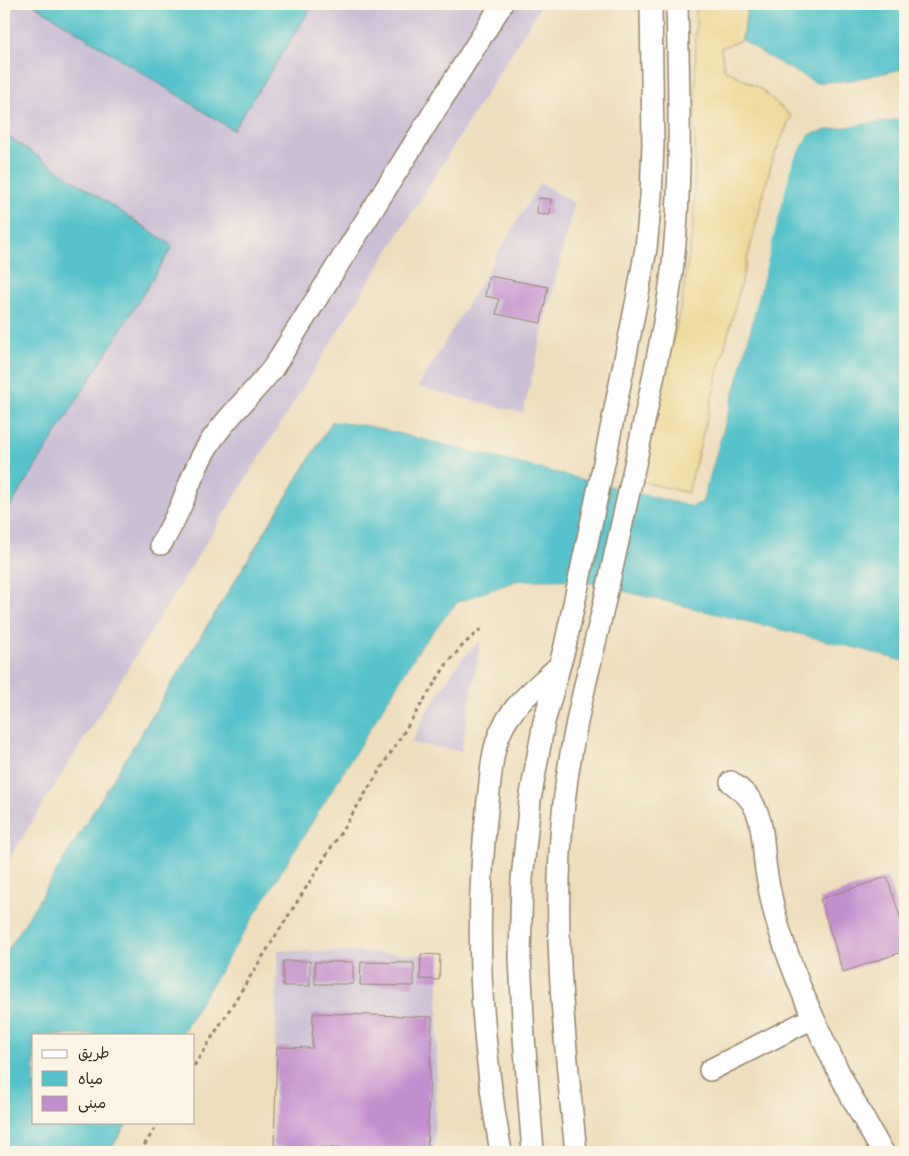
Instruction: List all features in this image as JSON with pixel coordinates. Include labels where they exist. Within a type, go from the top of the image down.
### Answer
[{"type":"street","points":[[161,544],[176,518],[189,483],[208,445],[235,410],[273,368],[502,4]]},
{"type":"street","points":[[533,1152],[520,958],[522,879],[530,800],[544,722],[562,656],[607,449],[646,248],[653,144],[652,4]]},
{"type":"street","points":[[576,1152],[564,1032],[559,956],[559,879],[564,803],[575,728],[637,456],[667,305],[679,196],[680,142],[677,4]]},
{"type":"street","points":[[501,1152],[489,1077],[481,972],[480,920],[487,806],[495,746],[501,730],[519,703],[562,656]]},
{"type":"street","points":[[731,782],[746,794],[757,811],[773,909],[784,946],[812,1018],[866,1126],[883,1152]]},
{"type":"street","points":[[710,1070],[812,1018]]},
{"type":"path","points":[[195,1064],[446,665],[463,645],[483,627]]},
{"type":"path","points":[[140,1152],[158,1124]]},
{"type":"shaded area","points":[[4,4],[33,4],[233,130],[314,4],[542,4],[4,867],[4,517],[173,246],[4,134]]},
{"type":"shaded area","points":[[540,183],[574,203],[523,413],[418,387]]},
{"type":"shaded area","points":[[481,640],[461,751],[411,743],[428,710],[460,661]]},
{"type":"shaded area","points":[[278,950],[440,955],[434,1152],[272,1150]]},
{"type":"sand","points":[[696,4],[748,4],[742,40],[721,48],[724,69],[761,89],[791,116],[772,161],[688,493],[640,481],[682,300],[694,219]]},
{"type":"water","points":[[33,4],[314,4],[233,130]]},
{"type":"water","points":[[748,4],[905,4],[905,69],[849,81],[815,83],[742,40]]},
{"type":"water","points":[[905,118],[905,662],[576,580],[517,581],[457,603],[421,647],[182,1034],[32,1034],[32,1124],[127,1124],[109,1152],[4,1152],[4,956],[332,421],[371,426],[691,506],[702,502],[739,374],[792,160],[810,134],[829,129]]},
{"type":"water","points":[[4,134],[173,246],[4,517]]},
{"type":"pier","points":[[742,40],[815,83],[849,81],[905,69],[905,72],[850,84],[814,85],[767,59],[740,41]]},
{"type":"pier","points":[[905,116],[905,118],[829,129],[810,134],[793,160],[739,374],[702,502],[691,506],[371,426],[332,421],[4,956],[4,951],[330,419],[371,424],[691,503],[700,500],[737,374],[790,158],[809,132],[829,126]]},
{"type":"pier","points":[[576,580],[862,650],[905,662],[905,665],[861,652],[575,583],[518,583],[458,605],[423,648],[185,1034],[182,1034],[421,647],[457,603],[517,581]]},
{"type":"building","points":[[538,198],[551,199],[550,215],[537,214]]},
{"type":"building","points":[[489,276],[548,287],[541,323],[496,314],[499,299],[485,296]]},
{"type":"building","points":[[887,877],[905,932],[905,951],[843,972],[820,899]]},
{"type":"building","points":[[421,954],[440,955],[439,980],[420,979]]},
{"type":"building","points":[[283,961],[310,961],[310,986],[283,986]]},
{"type":"building","points":[[315,962],[353,962],[353,984],[315,984]]},
{"type":"building","points":[[361,962],[414,963],[414,986],[360,985]]},
{"type":"building","points":[[313,1013],[432,1017],[427,1151],[274,1146],[277,1047],[312,1048]]}]
